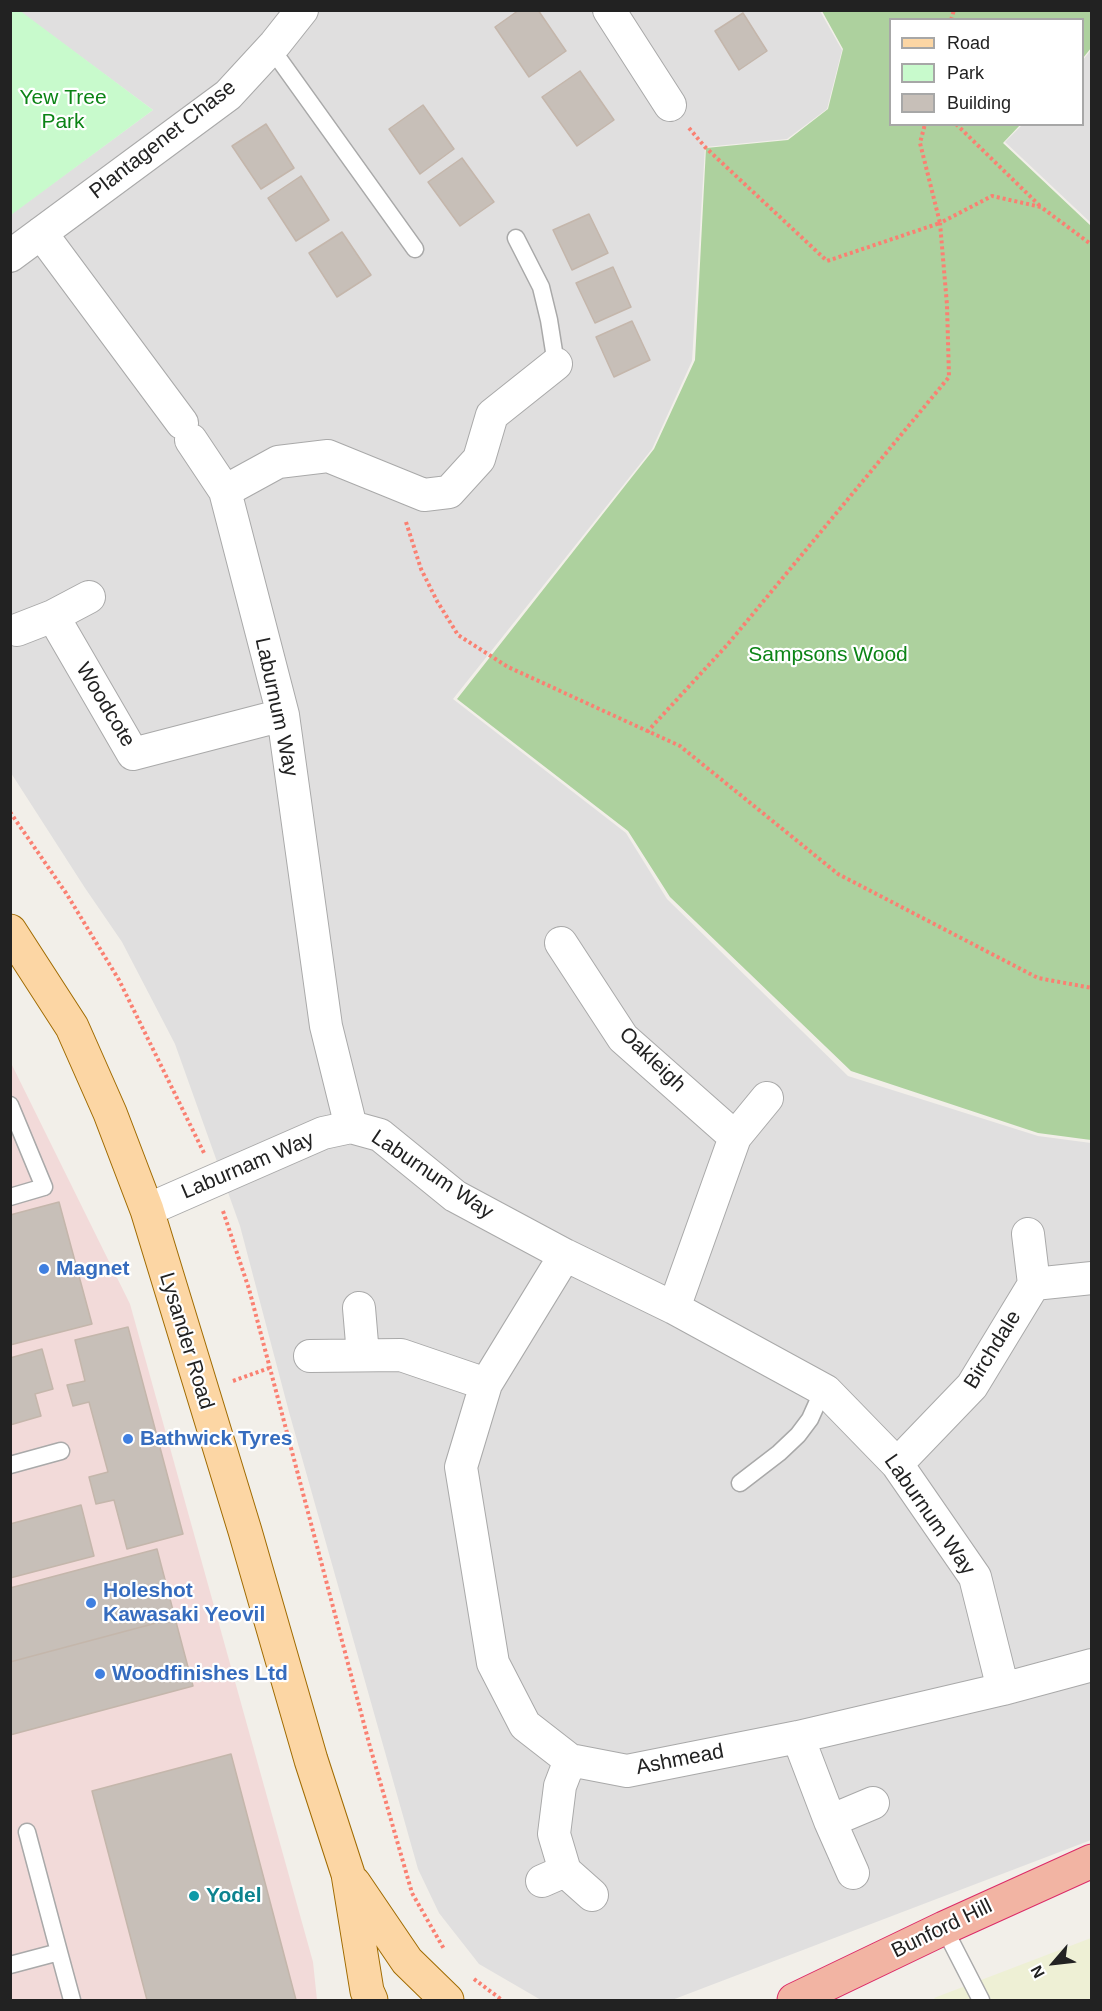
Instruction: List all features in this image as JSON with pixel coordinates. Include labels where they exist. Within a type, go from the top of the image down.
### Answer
[{"type":"highway","name":"Bunford Hill","points":[[794,2001],[944,1928],[1092,1860]]},
{"type":"main road","name":"Lysander Road","points":[[10,931],[72,1027],[110,1113],[147,1210],[348,1874],[367,1991],[371,2001]]},
{"type":"main road","name":"Lysander Road","points":[[348,1874],[407,1961],[447,2001]]},
{"type":"main road","name":"Lysander Road","points":[[407,1961],[418,2001]]},
{"type":"street","name":"Plantagenet Chase","points":[[10,256],[228,95],[302,10]]},
{"type":"street","points":[[609,10],[670,105]]},
{"type":"street","name":"Laburnum Way","points":[[41,233],[187,432],[225,491],[283,716],[326,1026],[351,1127],[380,1136],[455,1196],[565,1256],[674,1308],[823,1390],[897,1464],[975,1577],[1004,1689]]},
{"type":"street","points":[[225,491],[278,462],[328,456],[424,495],[449,492],[479,459],[492,415],[556,364]]},
{"type":"street","points":[[17,630],[53,616],[89,597]]},
{"type":"street","name":"Woodcote","points":[[53,616],[132,754],[283,716]]},
{"type":"street","name":"Oakleigh","points":[[561,943],[623,1038],[735,1137]]},
{"type":"street","points":[[674,1308],[735,1137],[767,1098]]},
{"type":"street","name":"Laburnam Way","points":[[147,1210],[323,1133],[351,1127]]},
{"type":"street","points":[[1028,1234],[1034,1284],[1092,1278]]},
{"type":"street","name":"Ashmead","points":[[565,1256],[486,1384],[461,1467],[493,1663],[525,1725],[570,1760],[627,1771],[798,1737],[1004,1689],[1092,1665]]},
{"type":"street","name":"Birchdale","points":[[897,1464],[972,1386],[1034,1284]]},
{"type":"street","points":[[359,1308],[363,1355]]},
{"type":"street","points":[[310,1356],[401,1355],[486,1384]]},
{"type":"street","points":[[798,1737],[830,1821],[853,1873]]},
{"type":"street","points":[[570,1760],[560,1786],[554,1834],[554,1876],[592,1895]]},
{"type":"street","points":[[830,1821],[873,1803]]},
{"type":"lane","points":[[271,48],[416,249]]},
{"type":"lane","points":[[516,238],[541,288],[556,364]]},
{"type":"lane","points":[[10,1105],[44,1187],[10,1197]]},
{"type":"lane","points":[[740,1483],[798,1435],[810,1419],[823,1390]]},
{"type":"lane","points":[[10,1465],[61,1451]]},
{"type":"lane","points":[[27,1832],[72,2001]]},
{"type":"lane","points":[[944,1928],[981,2001]]},
{"type":"lane","points":[[10,1965],[59,1952]]},
{"type":"path","points":[[670,105],[705,147],[827,261],[940,223],[992,196],[1041,207]]},
{"type":"path","points":[[647,732],[728,644],[950,376],[940,223],[920,143],[924,126]]},
{"type":"path","points":[[958,126],[1041,207],[1092,245]]},
{"type":"path","points":[[404,487],[404,516],[420,569],[458,635],[508,667],[680,746],[838,874],[1038,978],[1092,988]]},
{"type":"path","points":[[10,812],[66,893],[119,981],[203,1149],[249,1289],[369,1743],[412,1893],[446,1953]]},
{"type":"path","points":[[468,1976],[502,2001]]},
{"type":"shaded area","points":[[19,11],[820,11],[842,50],[827,109],[787,139],[705,147],[692,361],[652,449],[453,699],[626,833],[667,899],[848,1076],[1038,1136],[1091,1143],[1091,1840],[672,2000],[541,2000],[479,1964],[439,1913],[418,1869],[289,1412],[240,1226],[175,1044],[122,942],[11,773],[10,215],[153,110]]},
{"type":"shaded area","points":[[1091,50],[1091,223],[1005,142],[1021,126],[1084,126],[1084,59]]},
{"type":"shaded area","points":[[10,1061],[130,1304],[313,1962],[317,2000],[11,2000]]},
{"type":"green space","name":"Yew Tree Park","points":[[19,10],[153,110],[11,215],[10,11]]},
{"type":"green space","name":"Sampsons Wood","points":[[822,11],[1091,11],[1091,48],[1084,57],[1084,18],[889,18],[889,126],[1019,126],[1003,143],[1091,226],[1091,1140],[1038,1133],[851,1071],[670,897],[628,831],[457,699],[654,449],[695,360],[706,148],[788,140],[828,109],[843,49]]},
{"type":"green space","points":[[1091,1938],[1091,2000],[936,2000],[934,1998]]},
{"type":"building","points":[[519,10],[538,10],[566,51],[529,77],[495,27]]},
{"type":"building","points":[[743,13],[767,51],[739,70],[715,31]]},
{"type":"building","points":[[580,71],[614,120],[577,146],[542,97]]},
{"type":"building","points":[[423,105],[454,149],[420,174],[389,129]]},
{"type":"building","points":[[266,124],[294,168],[261,189],[232,146]]},
{"type":"building","points":[[462,158],[494,202],[460,226],[428,182]]},
{"type":"building","points":[[301,176],[329,220],[296,241],[268,198]]},
{"type":"building","points":[[589,214],[608,253],[572,270],[553,230]]},
{"type":"building","points":[[342,232],[371,275],[337,297],[309,253]]},
{"type":"building","points":[[613,267],[631,307],[595,323],[576,283]]},
{"type":"building","points":[[632,321],[650,360],[614,377],[596,337]]},
{"type":"building","name":"Magnet","points":[[59,1202],[92,1324],[10,1345],[10,1215]]},
{"type":"building","name":"Bathwick Tyres","points":[[128,1327],[183,1534],[127,1549],[114,1500],[96,1504],[89,1477],[108,1472],[89,1402],[73,1406],[67,1385],[85,1381],[75,1340]]},
{"type":"building","points":[[42,1349],[53,1389],[35,1394],[41,1416],[10,1425],[10,1358]]},
{"type":"building","points":[[81,1505],[94,1556],[10,1578],[10,1524]]},
{"type":"building","name":"Holeshot Kawasaki Yeovil","points":[[157,1549],[175,1618],[10,1662],[10,1588]]},
{"type":"building","name":"Woodfinishes Ltd","points":[[175,1618],[193,1686],[10,1735],[10,1662]]},
{"type":"building","name":"Yodel","points":[[231,1754],[296,2000],[147,2000],[92,1791]]},
{"type":"place","name":"Magnet","points":[[44,1269]]},
{"type":"place","name":"Bathwick Tyres","points":[[128,1439]]},
{"type":"place","name":"Holeshot Kawasaki Yeovil","points":[[91,1603]]},
{"type":"place","name":"Woodfinishes Ltd","points":[[100,1674]]},
{"type":"place","name":"Yodel","points":[[194,1896]]}]
